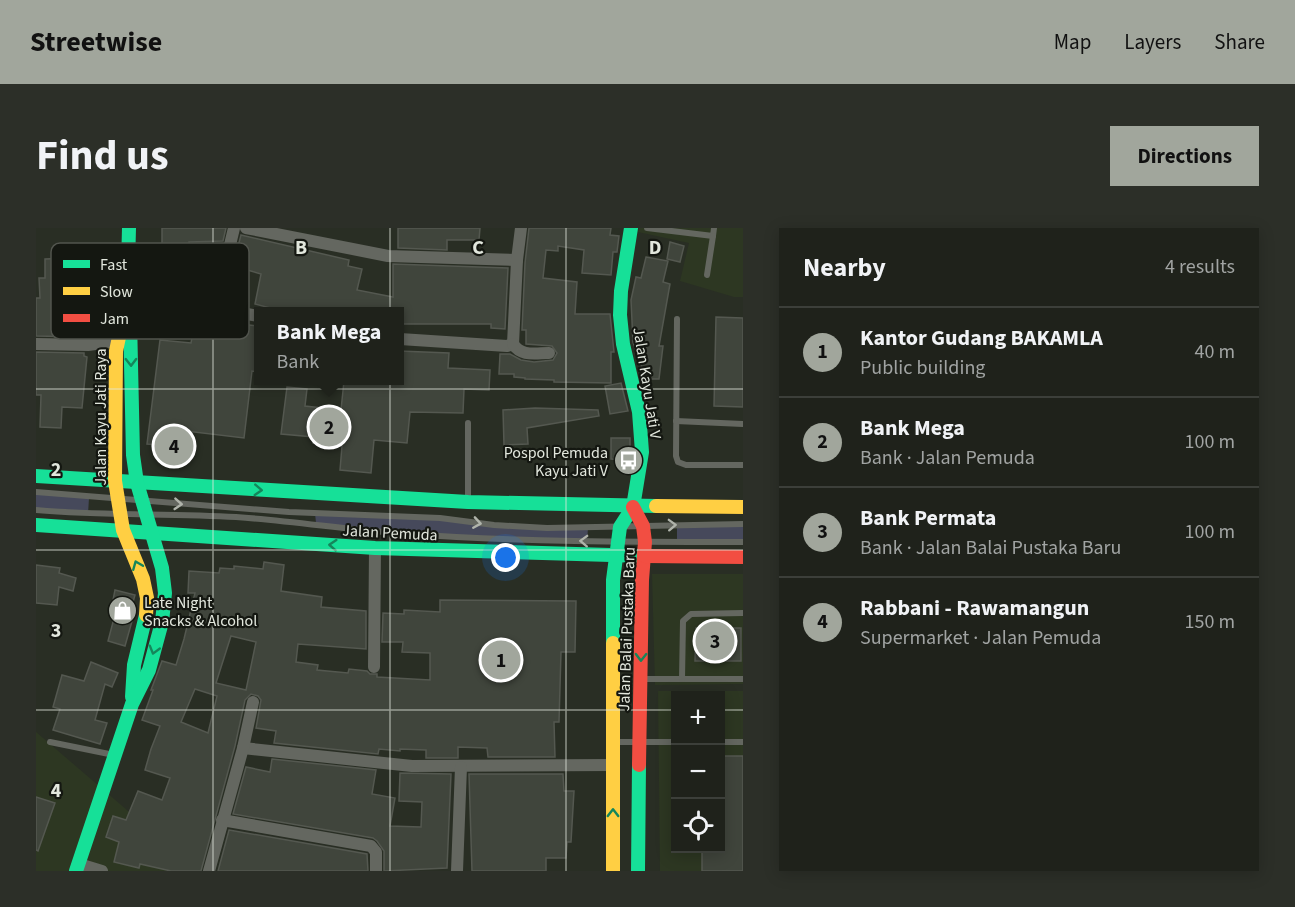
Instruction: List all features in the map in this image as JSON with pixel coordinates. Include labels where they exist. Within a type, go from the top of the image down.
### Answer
[{"type":"main road","name":"Jalan Kayu Jati Raya","points":[[129,228],[129,243]]},
{"type":"main road","name":"Jalan Kayu Jati V","points":[[631,228],[621,291],[620,315],[623,344],[639,412],[642,452],[633,507]]},
{"type":"main road","name":"Jalan Kayu Jati Raya","points":[[130,339],[136,483],[162,568],[165,593],[162,622],[149,670],[132,704]]},
{"type":"main road","name":"Jalan Kayu Jati Raya","points":[[117,341],[115,481],[117,500],[123,530],[143,579],[147,598],[146,618],[134,665],[132,704]]},
{"type":"main road","name":"Jalan Pemuda","points":[[36,476],[468,502],[633,507],[743,507]]},
{"type":"main road","name":"Jalan Balai Pustaka Baru","points":[[633,507],[643,526],[645,542],[642,580],[638,871]]},
{"type":"main road","name":"Jalan Balai Pustaka Baru","points":[[613,871],[613,580],[618,534],[633,507]]},
{"type":"main road","name":"Jalan Pemuda","points":[[36,525],[375,548],[645,557],[743,557]]},
{"type":"main road","points":[[78,867],[132,704]]},
{"type":"street","points":[[230,243],[234,228]]},
{"type":"street","points":[[246,228],[388,256],[517,260]]},
{"type":"street","points":[[521,228],[513,344],[524,353],[549,353]]},
{"type":"street","points":[[404,339],[507,346],[513,344]]},
{"type":"street","points":[[36,344],[88,345],[117,341]]},
{"type":"street","points":[[374,667],[375,548]]},
{"type":"street","points":[[209,871],[243,748],[252,702]]},
{"type":"street","points":[[243,748],[384,764],[461,767],[613,765]]},
{"type":"street","points":[[457,871],[461,767]]},
{"type":"street","points":[[222,820],[371,846],[376,852],[376,871]]},
{"type":"street","points":[[78,867],[102,871]]},
{"type":"lane","points":[[646,228],[713,236]]},
{"type":"lane","points":[[706,275],[714,228]]},
{"type":"lane","points":[[677,319],[676,456],[678,462],[686,465],[743,465]]},
{"type":"lane","points":[[676,421],[743,424]]},
{"type":"lane","points":[[468,423],[468,502]]},
{"type":"lane","points":[[36,492],[117,500],[143,508],[306,522],[407,534],[618,534],[643,526],[743,524]]},
{"type":"lane","points":[[36,510],[120,514],[143,508],[440,518],[515,527],[570,528],[618,534],[645,542],[743,542]]},
{"type":"lane","points":[[682,679],[683,621],[687,616],[691,614],[743,614]]},
{"type":"lane","points":[[640,679],[743,679]]},
{"type":"lane","points":[[50,742],[116,756]]},
{"type":"lane","points":[[613,742],[671,742]]},
{"type":"lane","points":[[725,742],[743,742]]},
{"type":"shaded area","points":[[639,228],[743,228],[743,297],[734,297],[680,281],[689,243],[638,232]]},
{"type":"shaded area","points":[[36,492],[89,498],[88,514],[36,510]]},
{"type":"shaded area","points":[[315,513],[588,528],[587,541],[448,536],[316,523]]},
{"type":"shaded area","points":[[743,524],[743,542],[677,542],[677,525]]},
{"type":"shaded area","points":[[652,574],[743,574],[743,684],[655,685]]},
{"type":"shaded area","points":[[658,691],[671,691],[671,853],[725,853],[725,691],[743,691],[743,871],[660,871]]},
{"type":"shaded area","points":[[36,732],[198,871],[36,871]]},
{"type":"building","points":[[162,228],[226,228],[223,241],[162,243]]},
{"type":"building","points":[[398,228],[480,228],[479,240],[447,240],[447,250],[398,248]]},
{"type":"building","points":[[529,228],[611,228],[610,235],[619,236],[617,252],[613,252],[611,275],[582,273],[584,250],[558,246],[558,251],[546,250],[543,278],[577,282],[575,314],[610,314],[614,352],[611,352],[611,383],[554,382],[554,380],[514,377],[514,374],[499,374],[500,354],[510,354],[521,360],[534,362],[553,360],[557,353],[552,346],[526,344],[526,330],[522,330]]},
{"type":"building","points":[[241,235],[349,260],[348,266],[362,269],[357,290],[393,297],[393,264],[508,268],[505,329],[491,328],[491,324],[404,324],[404,307],[266,307],[255,304],[261,274],[249,271],[249,243],[239,243]]},
{"type":"building","points":[[670,242],[684,246],[680,262],[667,259]]},
{"type":"building","points":[[646,257],[668,261],[663,282],[670,284],[659,346],[663,346],[659,379],[642,379],[641,359],[638,359],[639,352],[636,352],[633,342],[631,300],[636,277],[641,278]]},
{"type":"building","points":[[45,259],[51,259],[51,336],[36,336],[36,298],[40,298],[39,278],[45,278]]},
{"type":"building","points":[[716,317],[743,318],[743,407],[714,406]]},
{"type":"building","points":[[249,325],[254,326],[254,371],[252,371],[244,438],[186,431],[184,447],[147,444],[160,340],[191,343],[192,339],[249,339]]},
{"type":"building","points":[[404,351],[449,353],[448,368],[490,370],[489,390],[464,389],[463,413],[410,412],[407,443],[374,440],[371,473],[340,470],[342,446],[313,443],[314,437],[281,434],[287,387],[307,389],[305,406],[341,410],[344,385],[404,385]]},
{"type":"building","points":[[36,352],[84,353],[87,357],[82,408],[62,407],[61,428],[40,427],[41,395],[36,395]]},
{"type":"building","points":[[621,383],[628,411],[610,414],[605,386]]},
{"type":"building","points":[[535,408],[598,410],[599,416],[527,428],[528,444],[504,445],[503,410]]},
{"type":"building","points":[[611,438],[630,438],[630,460],[611,459]]},
{"type":"building","points":[[264,562],[284,565],[281,591],[322,597],[321,607],[366,611],[366,649],[298,644],[296,662],[318,665],[317,670],[348,673],[349,669],[367,671],[370,674],[377,674],[377,677],[430,680],[430,653],[402,652],[403,642],[382,642],[383,613],[404,614],[404,610],[440,612],[440,600],[576,601],[575,652],[561,652],[559,722],[554,722],[555,757],[488,757],[487,748],[458,747],[458,758],[426,758],[426,750],[379,749],[378,754],[274,743],[276,731],[256,728],[261,700],[258,696],[251,694],[245,700],[201,871],[171,871],[140,864],[139,868],[114,862],[119,842],[106,837],[113,816],[126,820],[138,791],[162,800],[170,778],[145,770],[160,726],[142,720],[162,661],[176,665],[195,593],[188,593],[189,571],[219,573],[220,568],[234,569],[234,566],[263,569]],"holes":[[[231,636],[256,642],[246,690],[216,683]],[[195,689],[217,696],[208,733],[181,722]]]},
{"type":"building","points":[[36,565],[60,568],[59,573],[76,578],[73,591],[59,587],[57,605],[36,603]]},
{"type":"building","points":[[115,590],[135,595],[130,613],[134,614],[125,646],[108,641],[117,607],[112,605]]},
{"type":"building","points":[[696,628],[741,628],[741,661],[695,661]]},
{"type":"building","points":[[91,662],[118,673],[112,687],[105,684],[95,720],[107,723],[100,744],[53,730],[60,709],[53,707],[62,675],[84,681]]},
{"type":"building","points":[[725,756],[743,756],[743,871],[702,871],[702,853],[725,853]]},
{"type":"building","points":[[272,759],[376,770],[372,794],[395,798],[390,826],[421,827],[422,802],[399,801],[400,773],[451,774],[447,868],[384,871],[384,851],[373,838],[233,814],[246,767],[270,772]]},
{"type":"building","points":[[469,774],[563,774],[564,791],[574,791],[571,842],[567,842],[566,858],[546,858],[546,871],[472,871]]},
{"type":"building","points":[[36,797],[55,803],[38,851],[36,850]]},
{"type":"building","points":[[229,830],[367,854],[368,871],[218,871]]},
{"type":"traffic: fast","points":[[129,228],[129,243]]},
{"type":"traffic: fast","points":[[613,643],[613,580],[620,527],[633,507],[642,452],[639,412],[623,344],[620,315],[621,291],[631,228]]},
{"type":"traffic: fast","points":[[76,871],[132,704],[149,670],[162,622],[165,593],[162,568],[137,483],[133,455],[130,339]]},
{"type":"traffic: fast","points":[[36,476],[468,502],[656,506]]},
{"type":"traffic: fast","points":[[36,525],[375,548],[645,556]]},
{"type":"traffic: fast","points":[[132,697],[134,665],[146,615]]},
{"type":"traffic: fast","points":[[638,871],[639,765]]},
{"type":"traffic: slow","points":[[119,339],[116,351],[115,481],[123,530],[143,579],[147,598],[146,615]]},
{"type":"traffic: slow","points":[[656,506],[743,507]]},
{"type":"traffic: slow","points":[[613,643],[613,871]]},
{"type":"traffic: jam","points":[[633,507],[643,526],[645,542],[642,580],[639,765]]},
{"type":"traffic: jam","points":[[645,556],[743,557]]},
{"type":"place","name":"Bank Mega","points":[[329,427]]},
{"type":"place","name":"Rabbani - Rawamangun","points":[[174,446]]},
{"type":"place","name":"Pospol Pemuda Kayu Jati V","points":[[629,461]]},
{"type":"place","name":"Late Night Snacks & Alcohol","points":[[123,611]]},
{"type":"place","name":"Bank Permata","points":[[715,641]]},
{"type":"place","name":"Kantor Gudang BAKAMLA","points":[[501,660]]}]
